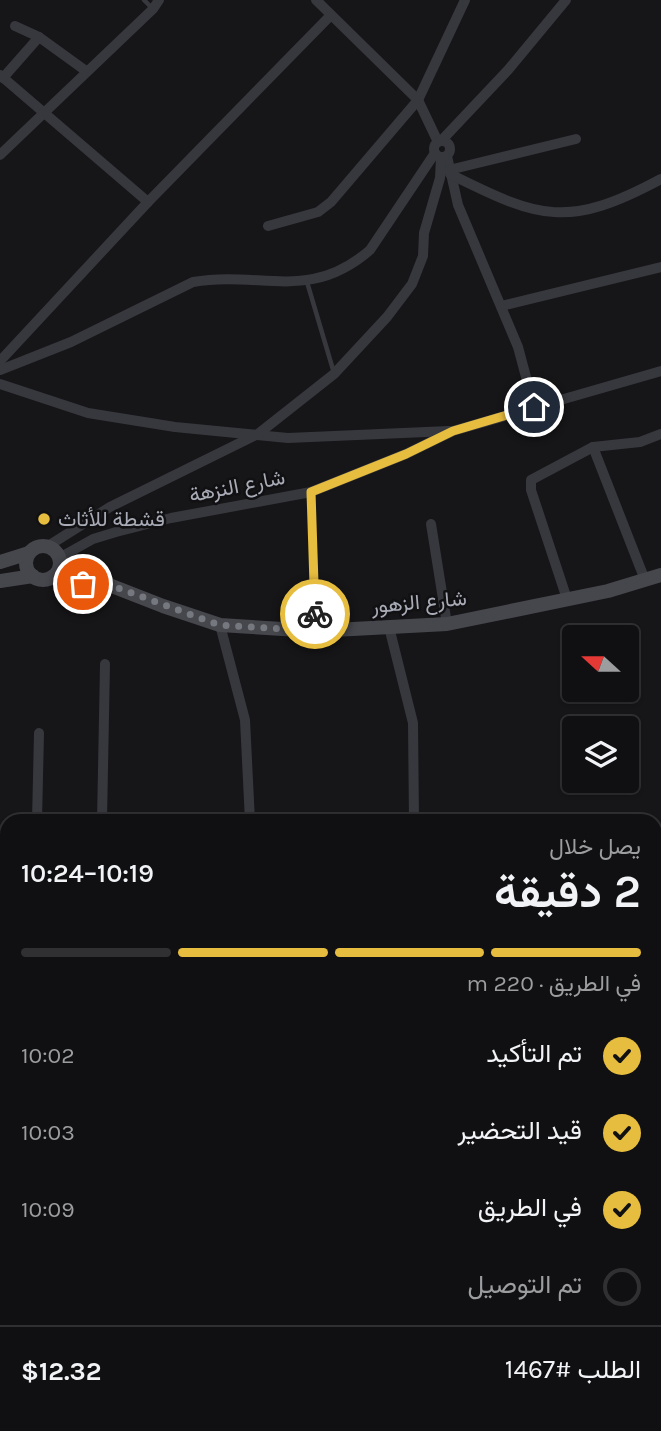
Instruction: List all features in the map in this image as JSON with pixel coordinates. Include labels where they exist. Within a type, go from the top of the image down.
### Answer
[{"type":"main road","points":[[0,562],[29,553],[38,547],[48,546],[59,560],[52,576],[0,581]]},
{"type":"main road","points":[[29,553],[27,568],[33,576]]},
{"type":"main road","name":"شارع الزهور","points":[[59,560],[85,570],[99,581],[219,625],[315,631],[447,624],[567,599],[661,575]]},
{"type":"main road","name":"شارع الزهور","points":[[52,576],[83,584],[99,581]]},
{"type":"street","points":[[0,370],[71,342],[193,282],[215,278],[307,282],[333,274],[357,261],[370,250],[449,146],[440,142],[418,100],[316,0]]},
{"type":"street","points":[[268,226],[318,212],[331,202],[418,100],[464,0]]},
{"type":"street","points":[[534,407],[518,347],[458,205],[449,172],[434,148],[508,70],[566,0]]},
{"type":"street","points":[[0,155],[156,4]]},
{"type":"street","points":[[0,361],[148,202],[331,15]]},
{"type":"street","points":[[15,26],[39,37],[86,71]]},
{"type":"street","points":[[39,37],[1,76],[148,202]]},
{"type":"street","points":[[449,172],[576,139]]},
{"type":"street","points":[[48,546],[110,507],[258,434],[334,374],[387,317],[412,284],[422,256],[424,233],[440,178],[441,156]]},
{"type":"street","points":[[449,172],[525,209],[553,214],[583,211],[632,194],[661,179]]},
{"type":"street","points":[[501,306],[661,267]]},
{"type":"street","name":"شارع النزهة","points":[[59,560],[93,539],[116,532],[171,518],[311,492],[406,454],[453,431],[661,371]]},
{"type":"street","points":[[0,384],[31,397],[114,418],[175,427],[288,438],[453,431]]},
{"type":"street","points":[[567,599],[530,483],[535,477],[593,447],[640,442],[661,433]]},
{"type":"street","points":[[593,447],[645,580]]},
{"type":"street","points":[[431,524],[447,624]]},
{"type":"street","points":[[219,625],[245,720],[250,814]]},
{"type":"street","points":[[390,627],[413,723],[414,814]]},
{"type":"street","points":[[102,814],[105,664]]},
{"type":"street","points":[[37,814],[39,733]]},
{"type":"lane","points":[[144,0],[156,4]]},
{"type":"lane","points":[[307,282],[334,374]]},
{"type":"lane","points":[[311,492],[315,631]]},
{"type":"way so far","points":[[83,584],[99,581],[219,625],[315,631],[315,614]]},
{"type":"place","name":"قشطة للأثاث","points":[[44,519]]},
{"type":"route","points":[[315,614],[311,492],[406,454],[453,431],[534,407]]}]
